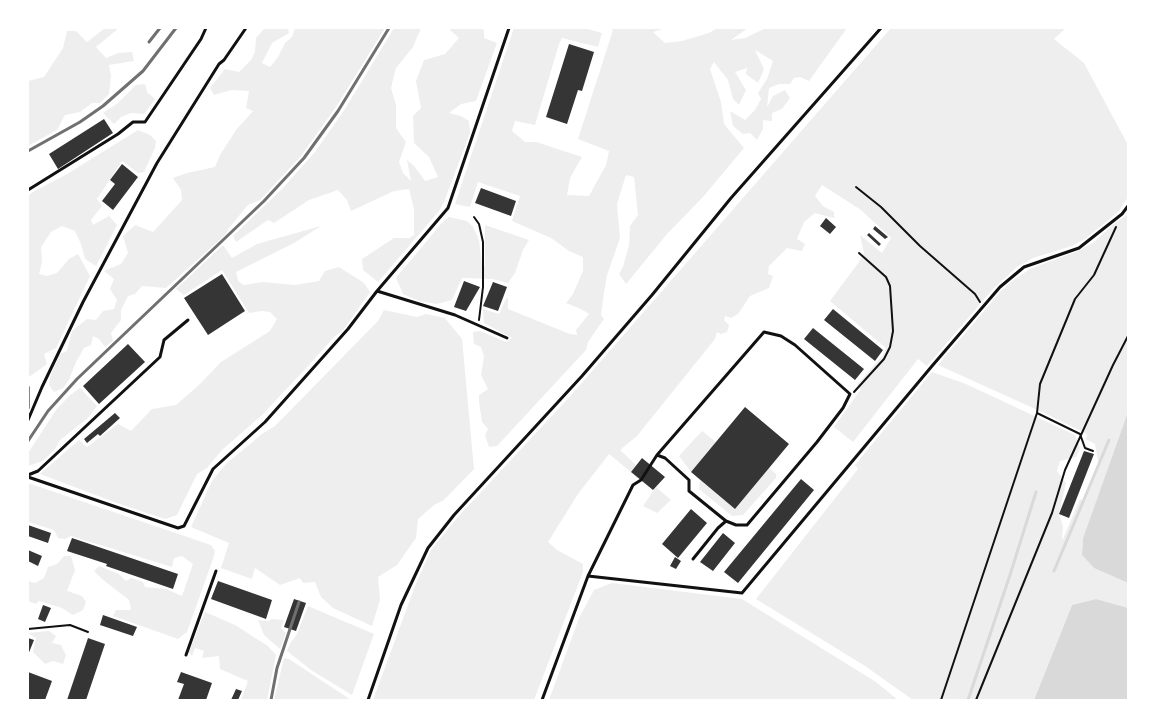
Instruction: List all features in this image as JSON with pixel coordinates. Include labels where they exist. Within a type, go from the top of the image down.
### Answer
[{"type":"lane","points":[[28,190],[118,134],[133,122],[146,122],[201,39],[206,28]]},
{"type":"lane","points":[[28,420],[42,387],[83,302],[157,163],[219,64],[224,60],[246,28]]},
{"type":"lane","points":[[28,476],[178,528],[184,526],[213,469],[265,422],[348,329],[377,291],[448,208],[509,28]]},
{"type":"lane","points":[[368,700],[401,605],[428,548],[454,515],[582,376],[652,295],[731,198],[881,28]]},
{"type":"lane","points":[[588,576],[742,593],[1000,287],[1024,267],[1079,248],[1122,214],[1128,206]]},
{"type":"lane","points":[[377,291],[454,315],[507,338]]},
{"type":"lane","points":[[28,476],[38,471],[160,357],[164,340],[188,320]]},
{"type":"lane","points":[[542,700],[588,576],[633,485],[640,480],[657,455],[764,332],[781,336],[796,345],[850,394],[843,408],[747,525],[736,525],[726,521],[689,491],[690,480],[665,458],[657,455]]},
{"type":"lane","points":[[28,387],[28,408]]},
{"type":"lane","points":[[693,559],[718,528],[726,521]]},
{"type":"lane","points":[[186,655],[216,570]]},
{"type":"path","points":[[856,187],[881,206],[920,246],[975,294],[983,307]]},
{"type":"path","points":[[941,700],[1037,413],[1040,384],[1075,299],[1094,275],[1122,214]]},
{"type":"path","points":[[474,217],[479,224],[483,242],[483,287],[478,325]]},
{"type":"path","points":[[850,394],[884,359],[890,347],[893,331],[890,286],[886,277],[859,253]]},
{"type":"path","points":[[976,700],[1052,513],[1065,470],[1080,434],[1128,336]]},
{"type":"path","points":[[1037,413],[1080,434],[1085,448],[1093,451]]},
{"type":"path","points":[[28,629],[70,625],[88,632]]},
{"type":"shaded area","points":[[105,28],[119,28],[96,47],[106,58],[118,53],[132,52],[134,61],[109,65],[111,76],[109,94],[100,103],[92,103],[80,112],[65,115],[57,130],[28,146],[28,81],[44,77],[63,48],[67,31],[76,31],[87,42]]},
{"type":"shaded area","points":[[265,28],[288,28],[289,33],[272,43],[262,63],[270,67],[278,57],[285,43],[292,37],[295,28],[385,28],[336,107],[301,156],[260,200],[248,205],[225,235],[166,288],[142,286],[135,294],[128,296],[121,310],[121,320],[111,333],[113,341],[105,347],[99,339],[93,336],[91,345],[84,348],[76,362],[69,380],[63,388],[54,392],[49,385],[50,377],[60,354],[67,351],[72,331],[87,319],[96,320],[103,311],[114,309],[117,300],[110,289],[114,279],[104,271],[121,264],[128,253],[123,236],[135,225],[153,232],[182,200],[181,190],[173,178],[187,173],[215,167],[220,155],[236,130],[253,111],[246,108],[249,91],[231,90],[214,95],[210,88],[225,69],[239,72],[251,60],[255,52],[256,38]]},
{"type":"shaded area","points":[[394,28],[421,28],[413,47],[396,68],[391,88],[396,105],[396,128],[406,142],[399,162],[403,173],[411,181],[407,160],[415,167],[425,181],[438,177],[429,157],[414,143],[413,116],[421,108],[416,81],[424,60],[445,54],[459,38],[450,30],[451,28],[480,28],[484,30],[484,38],[497,43],[476,101],[461,104],[449,113],[461,116],[469,121],[470,133],[444,202],[439,211],[378,282],[363,270],[362,259],[394,238],[409,238],[414,235],[414,209],[409,189],[394,191],[351,211],[347,200],[338,190],[309,200],[274,223],[268,220],[236,242],[233,236],[282,189],[315,152],[345,109]]},
{"type":"shaded area","points":[[514,28],[584,28],[602,33],[598,47],[562,38],[535,125],[515,121],[512,131],[525,142],[536,142],[582,157],[570,178],[567,195],[589,196],[606,165],[609,151],[578,139],[613,30],[607,28],[666,28],[653,32],[665,43],[682,41],[709,33],[717,28],[748,28],[731,40],[745,38],[766,28],[847,28],[809,81],[800,77],[794,78],[790,84],[779,84],[769,88],[767,107],[773,96],[785,90],[790,98],[782,109],[772,113],[772,121],[763,120],[763,129],[757,140],[750,133],[743,134],[733,126],[730,111],[745,120],[755,110],[761,99],[758,93],[767,79],[773,61],[755,50],[764,69],[758,83],[746,74],[747,68],[735,72],[746,90],[739,105],[733,99],[728,80],[714,62],[710,69],[721,102],[724,124],[744,148],[703,197],[667,234],[626,284],[619,274],[623,267],[629,245],[630,226],[638,215],[634,177],[626,175],[617,204],[620,238],[607,275],[601,315],[604,319],[588,342],[586,350],[497,446],[489,447],[485,435],[488,429],[482,422],[479,402],[479,395],[488,389],[481,375],[484,357],[481,347],[474,344],[473,332],[480,331],[506,342],[512,338],[484,323],[483,309],[499,314],[506,299],[508,298],[508,309],[570,334],[577,335],[576,330],[589,314],[566,303],[573,294],[583,271],[583,257],[569,251],[551,238],[512,221],[520,196],[478,182],[470,207],[455,204]]},
{"type":"shaded area","points":[[891,28],[1066,28],[1054,39],[1084,63],[1128,145],[1128,197],[1118,212],[1085,239],[1072,246],[1033,258],[1017,267],[992,290],[927,366],[918,359],[853,442],[834,427],[861,389],[857,385],[883,355],[886,348],[830,301],[864,253],[860,235],[882,253],[891,238],[861,210],[822,185],[815,196],[823,206],[834,212],[834,218],[815,213],[804,222],[797,239],[805,244],[802,251],[787,248],[769,266],[768,274],[773,276],[769,288],[750,296],[738,314],[731,318],[725,316],[724,320],[729,325],[727,332],[721,334],[717,332],[715,339],[637,436],[620,450],[636,465],[631,472],[609,454],[578,494],[548,542],[557,550],[583,564],[583,572],[534,700],[373,700],[415,586],[431,550],[457,518],[574,392]]},
{"type":"shaded area","points":[[145,84],[147,92],[155,99],[144,114],[131,113],[121,117],[114,124],[103,113],[118,103],[136,85]]},
{"type":"shaded area","points":[[138,130],[150,135],[156,141],[155,148],[144,172],[138,173],[122,161],[97,199],[102,206],[91,220],[93,225],[109,216],[117,225],[96,266],[85,259],[81,244],[75,231],[62,226],[51,232],[41,247],[42,262],[39,274],[47,276],[57,273],[69,259],[78,254],[90,276],[56,348],[44,354],[47,364],[29,377],[28,197],[31,193],[67,174]]},
{"type":"shaded area","points":[[1128,214],[1128,412],[1083,538],[1082,555],[1094,568],[1128,583],[1128,608],[1096,599],[1072,605],[1034,700],[913,700],[865,666],[756,599],[858,469],[855,465],[932,372],[966,384],[1075,435],[1080,448],[1076,457],[1060,461],[1057,471],[1066,483],[1059,514],[1063,526],[1062,541],[1080,499],[1085,501],[1099,467],[1095,444],[1086,439],[1087,434],[938,365],[1002,290],[1015,279],[1030,269],[1078,251],[1094,242],[1115,223]]},
{"type":"shaded area","points":[[449,217],[467,221],[473,227],[479,240],[482,265],[485,266],[485,225],[529,240],[523,250],[515,273],[508,283],[492,279],[462,278],[452,300],[437,304],[419,301],[403,294],[396,278],[441,224]]},
{"type":"shaded area","points":[[321,226],[294,243],[236,272],[238,281],[244,285],[263,282],[295,285],[319,281],[325,271],[339,267],[364,283],[370,292],[344,329],[334,337],[262,415],[222,450],[207,468],[197,474],[177,515],[165,519],[114,502],[40,474],[79,440],[87,447],[118,424],[131,431],[152,409],[176,405],[200,384],[221,362],[270,331],[277,319],[270,312],[262,311],[249,313],[222,270],[184,295],[176,289],[223,245],[232,258],[257,244]]},
{"type":"shaded area","points":[[384,310],[417,317],[426,314],[445,318],[462,339],[474,469],[444,500],[434,505],[418,519],[416,538],[397,565],[378,577],[380,600],[372,626],[333,608],[321,597],[315,582],[303,583],[300,578],[280,585],[255,568],[252,579],[221,568],[229,543],[191,527],[212,481],[226,464],[262,434],[275,426],[378,321]]},
{"type":"shaded area","points":[[80,388],[97,406],[88,418],[60,440],[55,449],[43,461],[28,466],[28,453],[56,410],[69,396]]},
{"type":"shaded area","points":[[1128,412],[1128,583],[1094,568],[1082,555],[1083,538]]},
{"type":"shaded area","points":[[702,431],[716,442],[691,472],[679,456]]},
{"type":"shaded area","points":[[769,468],[776,474],[776,478],[743,515],[732,516],[699,489],[700,480],[735,509]]},
{"type":"shaded area","points":[[28,483],[211,545],[215,551],[213,559],[187,632],[178,639],[113,616],[116,610],[131,610],[129,600],[94,571],[99,566],[119,574],[126,581],[131,578],[143,582],[145,587],[166,589],[182,596],[193,564],[182,556],[174,558],[172,567],[71,536],[65,539],[58,538],[54,530],[28,522]]},
{"type":"shaded area","points":[[656,487],[671,500],[657,513],[643,506]]},
{"type":"shaded area","points":[[64,556],[71,556],[75,570],[67,591],[82,596],[86,602],[83,610],[73,615],[62,608],[39,601],[36,604],[28,601],[28,581],[35,583],[44,578],[48,567],[57,564]]},
{"type":"shaded area","points":[[612,583],[742,599],[876,682],[898,700],[549,700],[579,618],[594,590]]},
{"type":"shaded area","points":[[1096,599],[1128,608],[1128,700],[1034,700],[1072,605]]},
{"type":"shaded area","points":[[308,606],[374,634],[352,695],[311,670],[287,651],[297,634]]},
{"type":"shaded area","points":[[205,612],[235,625],[268,646],[276,655],[267,700],[241,700],[248,681],[220,669],[219,656],[202,658],[204,651],[195,648],[192,656],[189,652]]},
{"type":"shaded area","points":[[272,619],[284,620],[281,628],[286,633],[280,649],[264,635],[258,620],[268,621]]},
{"type":"shaded area","points":[[49,631],[56,636],[52,643],[61,645],[66,655],[63,664],[53,661],[45,664],[33,652],[36,638],[28,633]]},
{"type":"shaded area","points":[[284,658],[289,659],[351,700],[274,700]]},
{"type":"building","points":[[569,44],[594,52],[582,91],[578,90],[567,124],[546,117]]},
{"type":"building","points":[[104,119],[113,133],[58,169],[49,154]]},
{"type":"building","points":[[122,164],[138,177],[113,210],[102,201],[115,184],[110,180]]},
{"type":"building","points":[[481,188],[516,201],[511,216],[475,203]]},
{"type":"building","points":[[826,218],[836,227],[830,234],[820,226]]},
{"type":"building","points":[[875,226],[888,237],[885,239],[873,229]]},
{"type":"building","points":[[869,233],[881,244],[879,246],[867,235]]},
{"type":"building","points":[[222,274],[245,311],[208,335],[184,298]]},
{"type":"building","points":[[464,281],[480,287],[466,311],[454,307]]},
{"type":"building","points":[[493,282],[507,287],[498,311],[483,306]]},
{"type":"building","points":[[833,309],[883,350],[875,361],[824,320]]},
{"type":"building","points":[[813,328],[864,369],[855,380],[804,339]]},
{"type":"building","points":[[128,344],[145,362],[99,404],[83,386]]},
{"type":"building","points":[[745,407],[789,444],[735,509],[691,472]]},
{"type":"building","points":[[115,413],[120,418],[100,436],[98,434],[87,443],[84,439]]},
{"type":"building","points":[[1084,451],[1094,454],[1069,518],[1059,514]]},
{"type":"building","points":[[642,458],[665,477],[653,490],[631,472]]},
{"type":"building","points":[[801,479],[814,490],[738,583],[724,572]]},
{"type":"building","points":[[691,509],[707,523],[678,558],[662,544]]},
{"type":"building","points":[[28,525],[51,533],[48,543],[28,536]]},
{"type":"building","points":[[723,533],[735,543],[713,571],[700,562]]},
{"type":"building","points":[[72,538],[178,574],[173,589],[106,566],[107,564],[67,551]]},
{"type":"building","points":[[28,550],[42,556],[38,566],[28,561]]},
{"type":"building","points":[[675,557],[681,561],[676,569],[670,566]]},
{"type":"building","points":[[218,581],[272,600],[266,619],[211,599]]},
{"type":"building","points":[[294,599],[306,603],[296,631],[284,627]]},
{"type":"building","points":[[43,605],[51,608],[45,622],[38,619]]},
{"type":"building","points":[[103,615],[137,627],[133,636],[100,625]]},
{"type":"building","points":[[28,638],[34,640],[28,655]]},
{"type":"building","points":[[88,638],[105,644],[86,700],[67,700]]},
{"type":"building","points":[[28,672],[52,681],[45,700],[28,700]]},
{"type":"building","points":[[181,672],[212,683],[206,700],[178,700],[184,684],[177,682]]},
{"type":"building","points":[[236,689],[242,691],[238,700],[231,700]]},
{"type":"waterway","points":[[1054,571],[1109,440]]},
{"type":"waterway","points":[[968,700],[1036,492]]},
{"type":"railway","points":[[149,42],[160,28]]},
{"type":"railway","points":[[28,151],[80,122],[103,106],[143,71],[176,28]]},
{"type":"railway","points":[[28,441],[48,411],[77,379],[264,201],[304,158],[338,111],[389,28]]},
{"type":"railway","points":[[271,700],[277,668],[299,602]]}]
